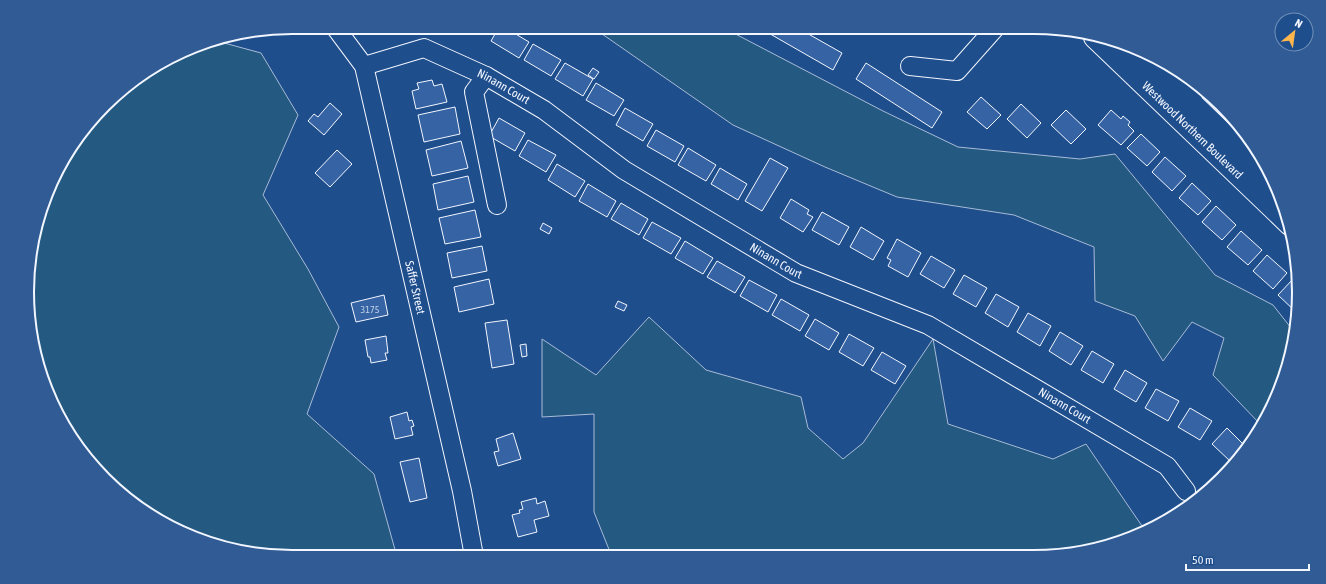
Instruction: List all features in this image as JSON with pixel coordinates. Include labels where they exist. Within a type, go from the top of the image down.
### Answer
[{"type":"main road","name":"Westwood Northern Boulevard","points":[[1106,45],[1187,100],[1278,210]]},
{"type":"main road","name":"Westwood Northern Boulevard","points":[[1147,60],[1261,171]]},
{"type":"street","name":"Saffer Street","points":[[340,34],[364,66],[462,491],[473,550]]},
{"type":"street","points":[[910,66],[957,71],[990,34]]},
{"type":"street","name":"Ninann Court","points":[[364,66],[424,48],[486,76],[544,110],[624,170],[796,273],[928,325],[1167,466],[1186,492]]},
{"type":"street","points":[[486,76],[474,92],[497,205]]},
{"type":"shaded area","points":[[602,34],[735,34],[883,111],[958,147],[1080,159],[1115,154],[1215,275],[1273,305],[1290,327],[1278,375],[1257,421],[1213,375],[1224,338],[1192,322],[1163,361],[1135,316],[1095,301],[1094,247],[1014,215],[897,197],[825,167],[733,125]]},
{"type":"shaded area","points":[[225,43],[261,53],[298,115],[263,195],[308,269],[339,327],[307,414],[374,474],[395,550],[292,550],[258,548],[225,541],[193,530],[163,515],[149,507],[122,486],[87,449],[69,421],[54,391],[39,342],[36,326],[34,292],[36,258],[39,242],[54,193],[69,163],[87,135],[122,98],[149,77],[193,54]]},
{"type":"shaded area","points":[[649,317],[706,370],[801,397],[808,428],[843,459],[863,443],[933,339],[948,424],[1053,459],[1086,444],[1142,526],[1117,536],[1084,545],[1068,548],[1034,550],[609,550],[594,512],[594,414],[542,417],[542,339],[596,375]]},
{"type":"building","points":[[495,34],[516,34],[529,42],[519,58],[491,41]]},
{"type":"building","points":[[770,34],[808,34],[842,53],[833,70]]},
{"type":"building","points":[[533,44],[561,60],[551,76],[524,60]]},
{"type":"building","points":[[565,63],[593,79],[583,96],[555,79]]},
{"type":"building","points":[[866,63],[942,112],[932,128],[856,79]]},
{"type":"building","points":[[593,68],[599,72],[594,79],[588,75]]},
{"type":"building","points":[[432,80],[434,86],[442,84],[447,102],[416,109],[412,91],[419,89],[417,83]]},
{"type":"building","points":[[596,83],[624,100],[614,116],[586,100]]},
{"type":"building","points":[[981,97],[1001,115],[987,129],[967,112]]},
{"type":"building","points":[[330,103],[342,114],[324,135],[308,121],[314,114],[318,117]]},
{"type":"building","points":[[1021,104],[1041,123],[1027,138],[1007,119]]},
{"type":"building","points":[[455,107],[460,134],[424,142],[418,115]]},
{"type":"building","points":[[625,108],[653,124],[643,141],[616,125]]},
{"type":"building","points":[[1066,110],[1086,129],[1071,144],[1051,125]]},
{"type":"building","points":[[1111,110],[1121,119],[1123,116],[1130,122],[1128,125],[1134,131],[1121,145],[1098,125]]},
{"type":"building","points":[[499,118],[525,133],[515,151],[489,136]]},
{"type":"building","points":[[656,130],[684,146],[675,162],[647,146]]},
{"type":"building","points":[[1141,134],[1160,152],[1147,166],[1127,148]]},
{"type":"building","points":[[528,140],[556,155],[546,172],[519,156]]},
{"type":"building","points":[[461,141],[468,168],[432,176],[426,150]]},
{"type":"building","points":[[688,148],[716,165],[706,181],[678,165]]},
{"type":"building","points":[[337,150],[352,164],[330,187],[315,173]]},
{"type":"building","points":[[1165,157],[1186,176],[1172,191],[1152,172]]},
{"type":"building","points":[[770,158],[788,168],[762,211],[745,201]]},
{"type":"building","points":[[557,164],[585,181],[575,197],[548,180]]},
{"type":"building","points":[[720,168],[747,184],[738,200],[711,184]]},
{"type":"building","points":[[468,176],[474,202],[438,210],[433,184]]},
{"type":"building","points":[[1192,183],[1211,201],[1198,215],[1179,198]]},
{"type":"building","points":[[588,184],[616,201],[607,217],[579,201]]},
{"type":"building","points":[[791,199],[809,210],[807,214],[813,217],[803,232],[780,218]]},
{"type":"building","points":[[621,203],[648,219],[639,235],[611,219]]},
{"type":"building","points":[[1216,206],[1236,225],[1222,240],[1202,222]]},
{"type":"building","points":[[475,210],[481,237],[445,244],[439,218]]},
{"type":"building","points":[[822,212],[849,227],[839,245],[812,230]]},
{"type":"building","points":[[652,222],[681,238],[671,254],[643,238]]},
{"type":"building","points":[[543,223],[552,228],[549,234],[540,229]]},
{"type":"building","points":[[861,227],[884,241],[873,260],[850,247]]},
{"type":"building","points":[[1241,231],[1262,250],[1248,265],[1227,247]]},
{"type":"building","points":[[897,239],[921,253],[908,277],[888,266],[891,260],[887,258]]},
{"type":"building","points":[[685,241],[713,258],[703,274],[675,258]]},
{"type":"building","points":[[482,246],[487,271],[452,278],[447,253]]},
{"type":"building","points":[[1267,255],[1287,273],[1273,289],[1253,271]]},
{"type":"building","points":[[931,256],[955,270],[944,288],[920,274]]},
{"type":"building","points":[[717,261],[745,277],[735,293],[707,277]]},
{"type":"building","points":[[964,275],[987,288],[976,307],[953,294]]},
{"type":"building","points":[[489,279],[494,304],[459,312],[454,287]]},
{"type":"building","points":[[749,280],[777,295],[768,312],[740,296]]},
{"type":"building","points":[[1291,281],[1291,307],[1278,295]]},
{"type":"building","points":[[996,294],[1019,307],[1008,327],[985,313]]},
{"type":"building","points":[[384,295],[388,315],[356,322],[351,303]]},
{"type":"building","points":[[781,299],[809,315],[800,331],[772,315]]},
{"type":"building","points":[[618,301],[627,305],[624,311],[615,307]]},
{"type":"building","points":[[1028,313],[1051,326],[1040,346],[1017,332]]},
{"type":"building","points":[[815,319],[839,333],[829,350],[805,336]]},
{"type":"building","points":[[507,320],[514,364],[492,368],[485,323]]},
{"type":"building","points":[[1060,332],[1083,346],[1071,365],[1049,351]]},
{"type":"building","points":[[849,334],[874,348],[863,366],[839,352]]},
{"type":"building","points":[[386,336],[388,353],[385,353],[387,360],[371,363],[370,357],[368,357],[365,340]]},
{"type":"building","points":[[526,344],[527,356],[522,357],[520,345]]},
{"type":"building","points":[[1092,351],[1114,364],[1103,383],[1081,370]]},
{"type":"building","points":[[882,352],[906,366],[895,384],[871,370]]},
{"type":"building","points":[[1125,370],[1147,383],[1136,402],[1114,389]]},
{"type":"building","points":[[1156,389],[1179,401],[1168,421],[1145,408]]},
{"type":"building","points":[[1190,408],[1212,421],[1200,440],[1178,427]]},
{"type":"building","points":[[407,412],[409,421],[412,420],[414,426],[411,427],[413,435],[395,439],[390,417]]},
{"type":"building","points":[[1227,428],[1243,444],[1229,460],[1212,444]]},
{"type":"building","points":[[513,433],[521,459],[498,466],[494,452],[499,451],[496,439]]},
{"type":"building","points":[[419,458],[427,498],[410,502],[400,462]]},
{"type":"building","points":[[536,498],[537,504],[545,501],[549,516],[534,520],[537,532],[518,537],[512,515],[520,513],[519,510],[523,509],[521,502]]}]
